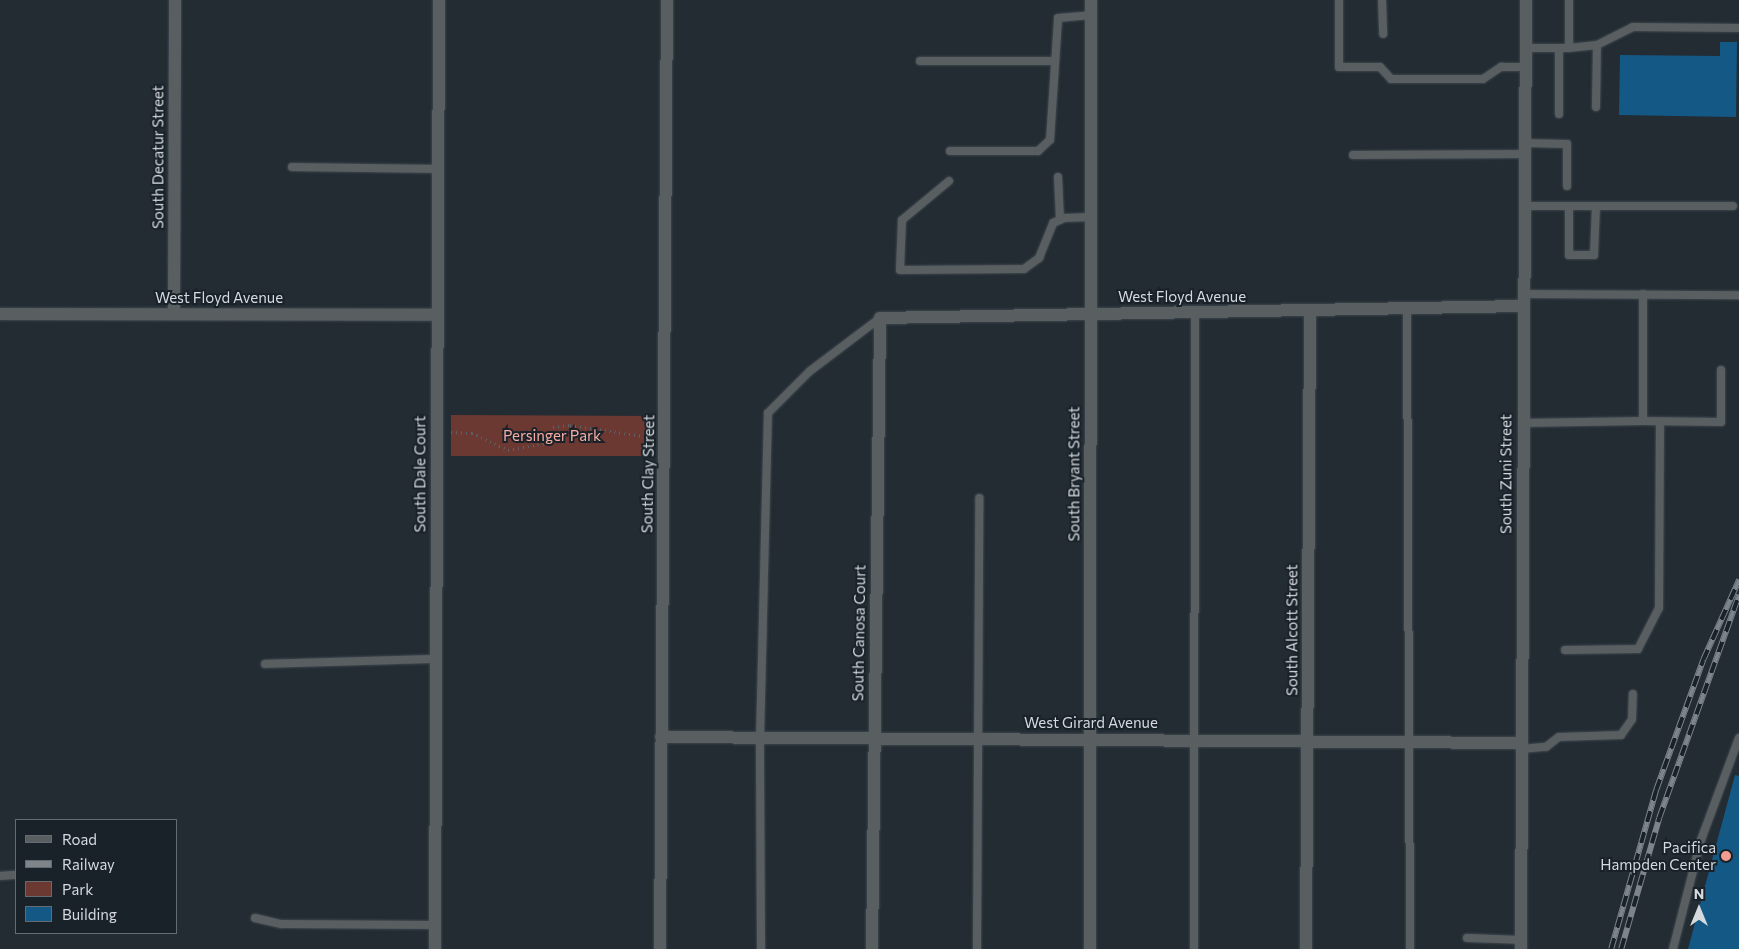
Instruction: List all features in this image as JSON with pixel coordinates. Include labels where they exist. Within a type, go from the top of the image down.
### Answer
[{"type":"street","name":"South Decatur Street","points":[[174,314],[175,0]]},
{"type":"street","name":"South Dale Court","points":[[435,949],[440,0]]},
{"type":"street","name":"South Clay Street","points":[[660,949],[660,737],[665,436],[667,0]]},
{"type":"street","name":"South Bryant Street","points":[[1090,949],[1091,0]]},
{"type":"street","name":"South Zuni Street","points":[[1521,944],[1522,423],[1526,0]]},
{"type":"street","name":"West Floyd Avenue","points":[[880,318],[1310,312],[1407,309],[1523,300]]},
{"type":"street","name":"South Alcott Street","points":[[1306,949],[1310,312]]},
{"type":"street","name":"West Floyd Avenue","points":[[0,314],[437,315]]},
{"type":"street","name":"South Canosa Court","points":[[872,949],[880,318]]},
{"type":"street","name":"West Girard Avenue","points":[[660,737],[874,740],[1090,739],[1410,742],[1521,746]]},
{"type":"lane","points":[[1339,0],[1339,67],[1380,67],[1391,79],[1483,79],[1501,67],[1525,67]]},
{"type":"lane","points":[[1382,0],[1383,34]]},
{"type":"lane","points":[[1569,0],[1569,48]]},
{"type":"lane","points":[[950,151],[1038,151],[1050,140],[1058,18],[1091,15]]},
{"type":"lane","points":[[1526,48],[1569,48],[1597,45],[1633,27],[1739,28]]},
{"type":"lane","points":[[1596,106],[1597,45]]},
{"type":"lane","points":[[1559,48],[1559,114]]},
{"type":"lane","points":[[920,61],[1055,61]]},
{"type":"lane","points":[[1353,155],[1525,148],[1566,144],[1566,186]]},
{"type":"lane","points":[[292,167],[438,169]]},
{"type":"lane","points":[[1058,177],[1060,220]]},
{"type":"lane","points":[[949,182],[902,220],[900,270],[1024,269],[1039,258],[1053,223],[1060,220],[1091,216]]},
{"type":"lane","points":[[1524,206],[1733,206]]},
{"type":"lane","points":[[1569,206],[1569,255],[1594,255],[1596,206]]},
{"type":"lane","points":[[1643,294],[1643,421]]},
{"type":"lane","points":[[1523,300],[1643,294],[1739,295]]},
{"type":"lane","points":[[1407,309],[1410,949]]},
{"type":"lane","points":[[1194,949],[1196,313]]},
{"type":"lane","points":[[761,949],[760,739],[768,413],[810,371],[851,342],[880,318]]},
{"type":"lane","points":[[1522,423],[1722,422],[1722,370]]},
{"type":"lane","points":[[1565,650],[1638,649],[1659,608],[1660,422]]},
{"type":"lane","points":[[977,949],[979,498]]},
{"type":"lane","points":[[265,664],[436,659]]},
{"type":"lane","points":[[1521,746],[1546,747],[1559,737],[1621,735],[1632,719],[1633,694]]},
{"type":"lane","points":[[1673,949],[1701,840],[1739,738]]},
{"type":"lane","points":[[0,876],[15,875]]},
{"type":"lane","points":[[254,918],[281,924],[435,925]]},
{"type":"lane","points":[[1466,938],[1521,944]]},
{"type":"path","points":[[437,431],[472,433],[508,450],[551,442],[553,427],[570,425],[592,425],[632,437],[665,436]]},
{"type":"green space","name":"Persinger Park","points":[[451,415],[653,416],[652,456],[451,456]]},
{"type":"building","points":[[1720,42],[1737,42],[1736,117],[1619,115],[1620,55],[1720,56]]},
{"type":"building","name":"Pacifica Hampden Center","points":[[1735,775],[1739,776],[1739,949],[1688,949]]},
{"type":"railway","points":[[1611,949],[1656,790],[1703,660],[1739,580]]},
{"type":"railway","points":[[1621,949],[1659,818],[1739,595]]},
{"type":"place","name":"Pacifica Hampden Center","points":[[1726,856]]}]
